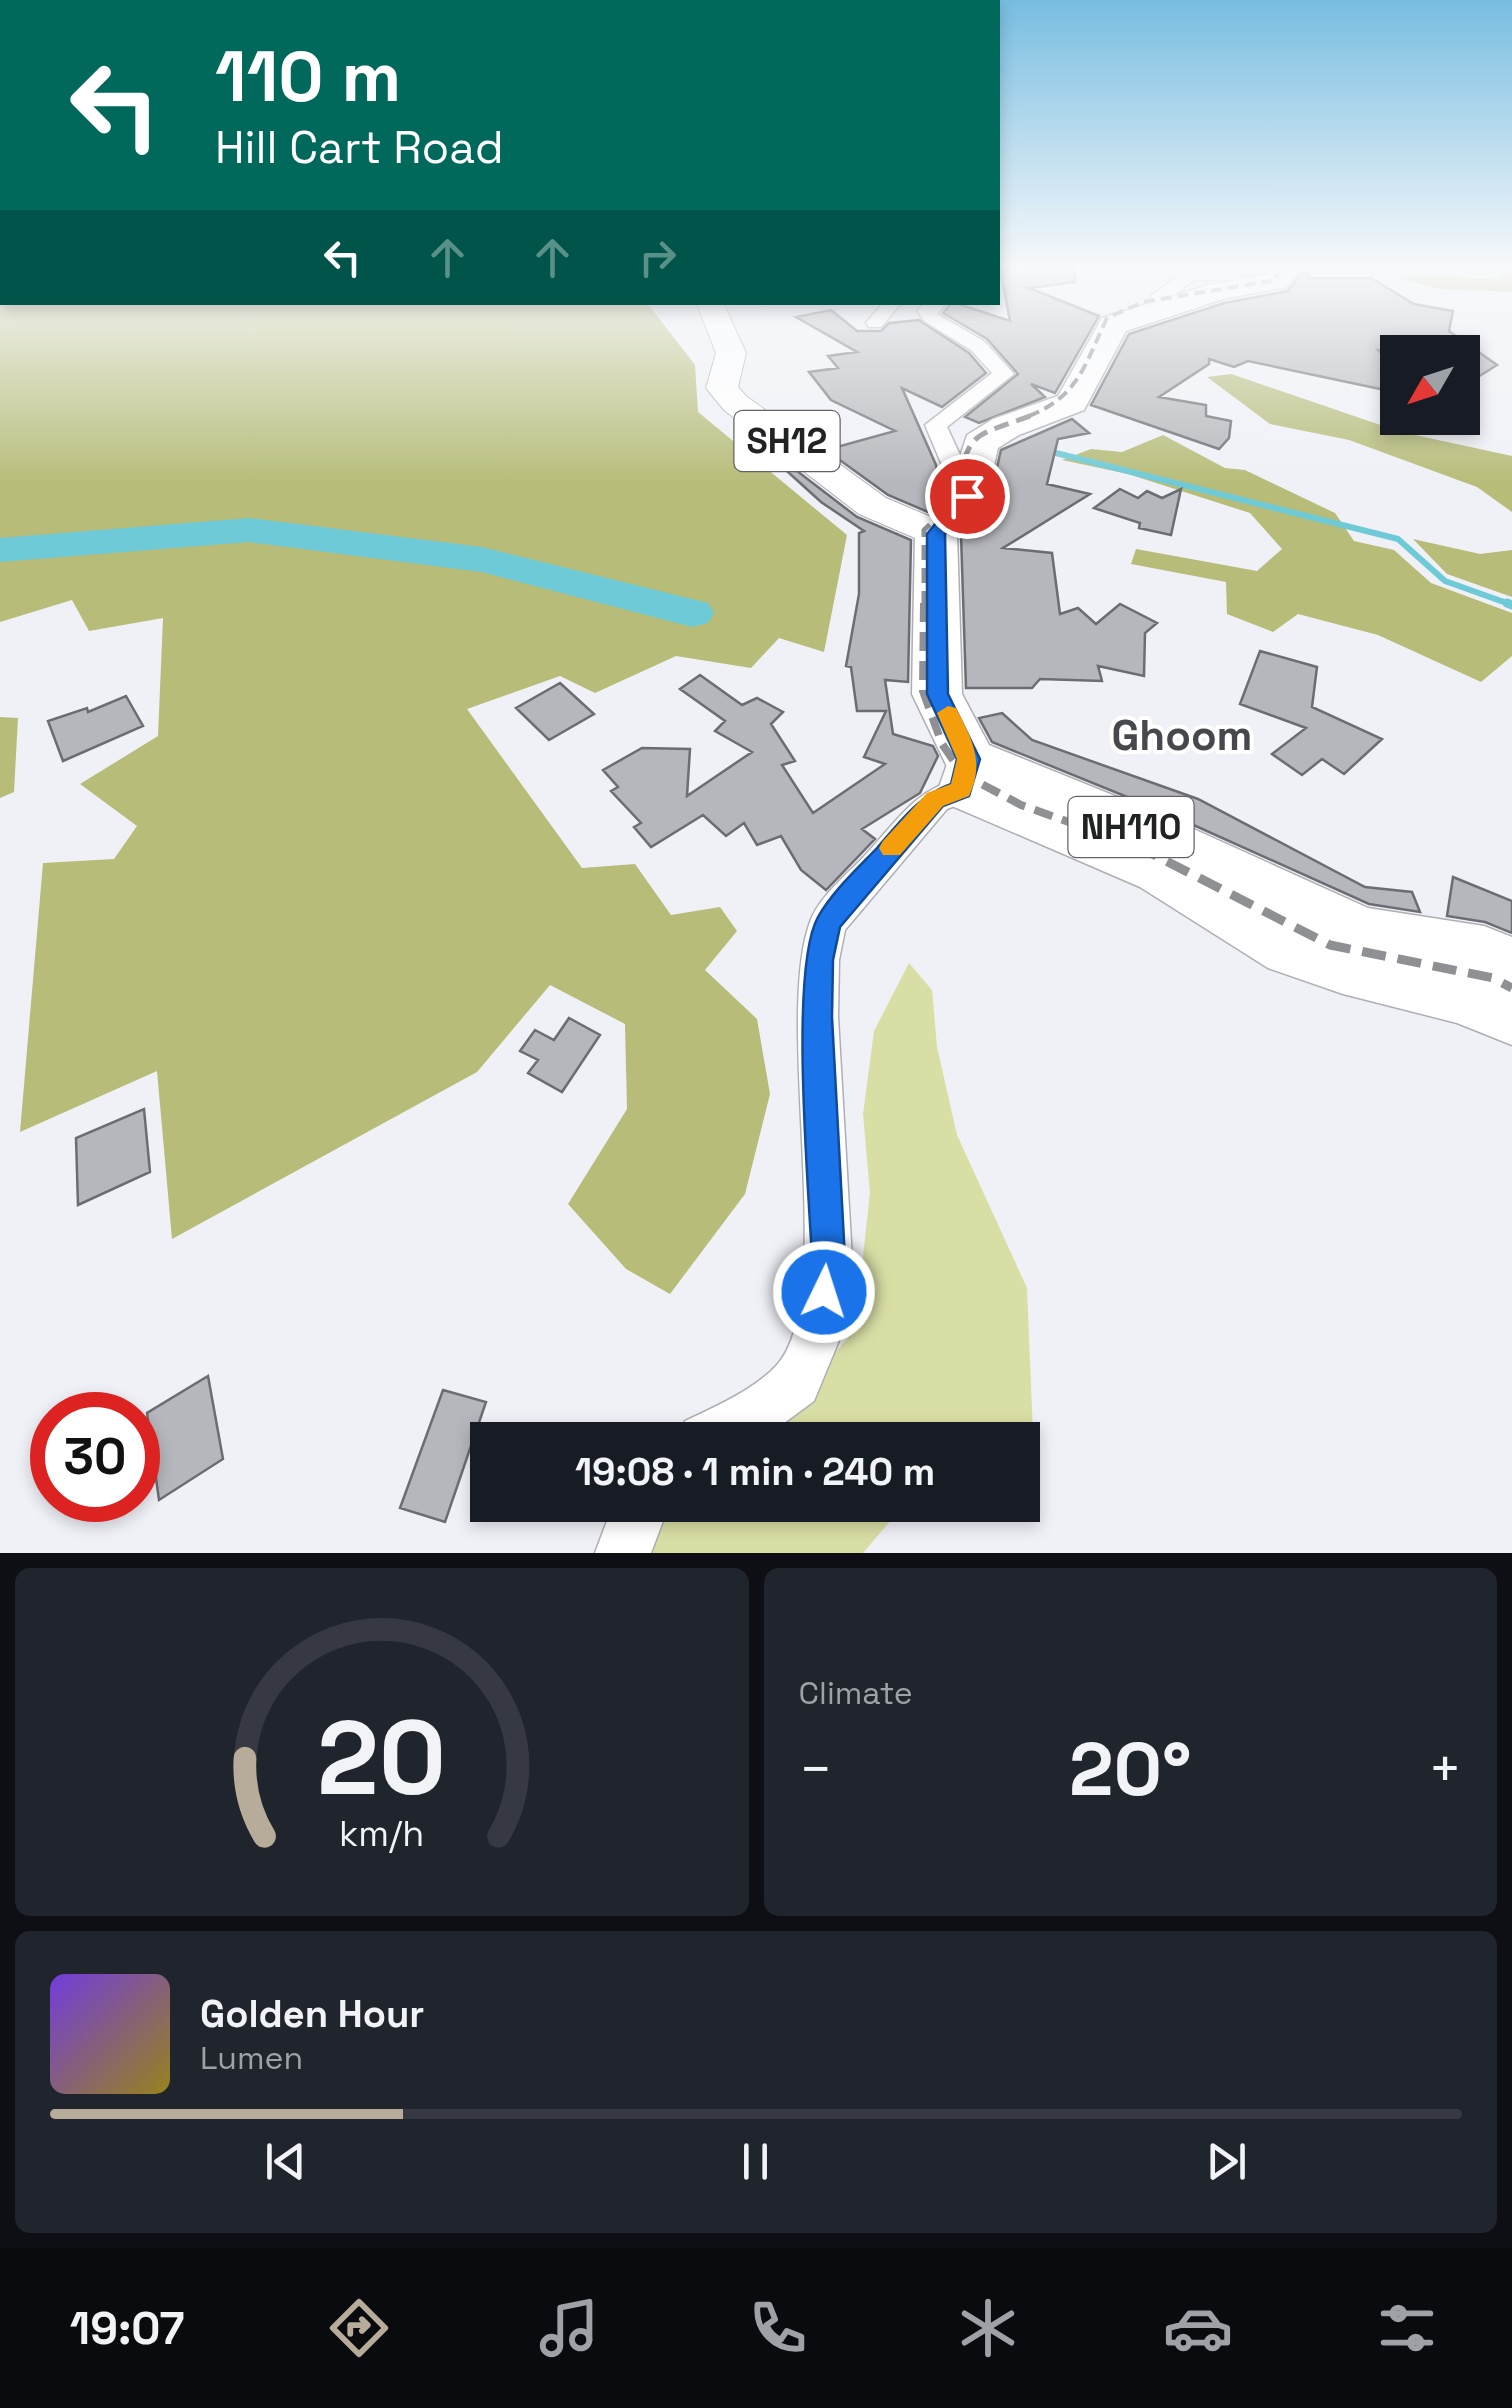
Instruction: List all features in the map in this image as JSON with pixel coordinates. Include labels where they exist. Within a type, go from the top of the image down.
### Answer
[{"type":"highway","points":[[964,774],[937,694],[951,515],[980,442],[1006,427],[1072,402],[1105,339]]},
{"type":"highway","name":"NH110","points":[[964,774],[1146,834],[1362,935],[1484,955],[1512,966]]},
{"type":"main road","name":"SH12","points":[[726,339],[732,353],[722,388],[734,406],[778,433],[862,500],[951,515]]},
{"type":"main road","points":[[964,774],[1157,872],[1285,950],[1351,974],[1404,982],[1488,1007],[1512,1019]]},
{"type":"street","points":[[951,515],[936,425],[1004,374],[967,339]]},
{"type":"street","points":[[741,1422],[796,1383],[820,1326],[828,1259],[818,1017],[820,960],[828,923],[935,800],[964,774]]},
{"type":"street","points":[[623,1553],[635,1522]]},
{"type":"green space","points":[[0,339],[675,339],[695,365],[698,412],[847,535],[824,652],[779,638],[751,668],[676,656],[595,693],[560,676],[467,709],[582,868],[635,864],[671,915],[720,907],[737,931],[705,970],[757,1019],[770,1094],[745,1194],[670,1294],[626,1269],[568,1204],[627,1109],[625,1024],[550,985],[477,1072],[172,1239],[157,1071],[20,1132],[43,863],[114,859],[137,826],[80,784],[158,736],[163,618],[89,631],[72,600],[0,622],[0,557],[243,539],[478,570],[688,618],[708,616],[698,606],[485,556],[251,526],[0,546]]},
{"type":"green space","points":[[1231,374],[1380,425],[1380,435],[1415,435],[1512,456],[1512,512],[1477,487],[1349,440],[1270,424],[1207,377]]},
{"type":"green space","points":[[1163,435],[1225,468],[1245,470],[1335,513],[1354,541],[1394,550],[1431,583],[1512,613],[1512,656],[1481,682],[1378,635],[1298,614],[1273,632],[1227,614],[1226,582],[1131,564],[1136,549],[1257,571],[1282,549],[1250,513],[1128,474],[1062,460],[1091,449],[1122,452]]},
{"type":"green space","points":[[1413,539],[1480,554],[1512,550],[1512,597],[1447,574]]},
{"type":"green space","points":[[0,717],[18,718],[14,792],[0,798]]},
{"type":"green space","points":[[909,963],[932,990],[937,1047],[957,1135],[1027,1288],[1033,1422],[760,1422],[801,1394],[855,1329],[870,1193],[863,1114],[874,1031]]},
{"type":"green space","points":[[662,1522],[889,1522],[863,1553],[647,1553]]},
{"type":"building","points":[[835,339],[949,339],[969,353],[986,373],[942,407],[902,388],[936,465],[942,494],[928,512],[888,495],[826,450],[895,431],[831,400],[809,372],[838,368],[828,356],[857,352]]},
{"type":"building","points":[[987,339],[1086,339],[1055,393],[1031,384],[1045,397],[979,423],[965,417],[1018,374]]},
{"type":"building","points":[[1126,339],[1380,339],[1380,389],[1248,361],[1234,367],[1209,359],[1209,364],[1159,397],[1206,405],[1206,416],[1231,421],[1229,438],[1219,449],[1091,405]]},
{"type":"building","points":[[1480,353],[1497,365],[1480,376]]},
{"type":"building","points":[[1072,419],[1089,433],[1058,439],[1047,484],[1090,494],[1003,548],[1052,553],[1060,614],[1078,608],[1096,624],[1120,604],[1157,623],[1145,633],[1144,676],[1098,666],[1102,681],[1040,679],[1032,688],[966,688],[961,535],[990,498],[1001,450]]},
{"type":"building","points":[[784,461],[857,517],[911,540],[908,682],[885,680],[893,734],[933,746],[938,756],[920,793],[862,829],[875,839],[826,890],[801,870],[781,836],[757,845],[744,823],[726,836],[703,815],[651,847],[634,827],[641,823],[611,791],[618,787],[603,770],[642,748],[690,749],[687,796],[752,752],[715,731],[725,721],[680,689],[700,675],[742,705],[757,698],[783,712],[771,724],[795,761],[782,765],[813,813],[885,764],[864,757],[886,711],[857,711],[851,667],[846,666],[859,594],[859,533],[864,531],[821,502],[778,463]]},
{"type":"building","points":[[1120,489],[1138,498],[1147,491],[1162,498],[1181,489],[1171,535],[1139,528],[1140,523],[1094,508]]},
{"type":"building","points":[[1260,651],[1317,667],[1312,707],[1382,739],[1344,774],[1322,759],[1302,775],[1272,754],[1306,728],[1240,704]]},
{"type":"building","points":[[560,683],[594,714],[549,740],[516,708]]},
{"type":"building","points":[[126,696],[143,726],[63,761],[48,721],[87,708],[88,712]]},
{"type":"building","points":[[1002,713],[1032,740],[1198,799],[1365,887],[1412,892],[1420,912],[1369,904],[1169,814],[992,742],[979,718]]},
{"type":"building","points":[[1453,877],[1512,901],[1512,933],[1485,922],[1447,916]]},
{"type":"building","points":[[569,1018],[600,1035],[562,1092],[528,1073],[538,1060],[520,1051],[535,1030],[554,1040]]},
{"type":"building","points":[[144,1109],[150,1172],[78,1205],[76,1138]]},
{"type":"building","points":[[208,1376],[223,1459],[160,1499],[160,1405]]},
{"type":"building","points":[[443,1390],[486,1402],[479,1422],[470,1422],[470,1449],[445,1522],[400,1508]]},
{"type":"waterway","points":[[1056,453],[1398,539],[1445,581],[1512,605],[1507,603]]},
{"type":"waterway","points":[[0,550],[249,530],[482,560],[692,613]]},
{"type":"railway","points":[[1029,416],[1070,388],[1097,339]]},
{"type":"railway","points":[[924,603],[924,530],[958,498],[970,447],[986,433],[1035,414]]},
{"type":"railway","points":[[924,603],[923,691],[942,744],[963,774],[1021,805],[1138,847]]},
{"type":"railway","points":[[1138,847],[1330,945],[1493,978],[1512,988]]},
{"type":"slow traffic","points":[[892,848],[935,800],[960,790],[968,759],[948,713]]},
{"type":"district","name":"Ghoom","points":[[1182,735]]},
{"type":"route","points":[[824,1292],[828,1259],[818,1017],[820,960],[828,923],[854,891],[935,800],[960,790],[968,759],[963,741],[937,694],[936,534],[967,496]]}]
